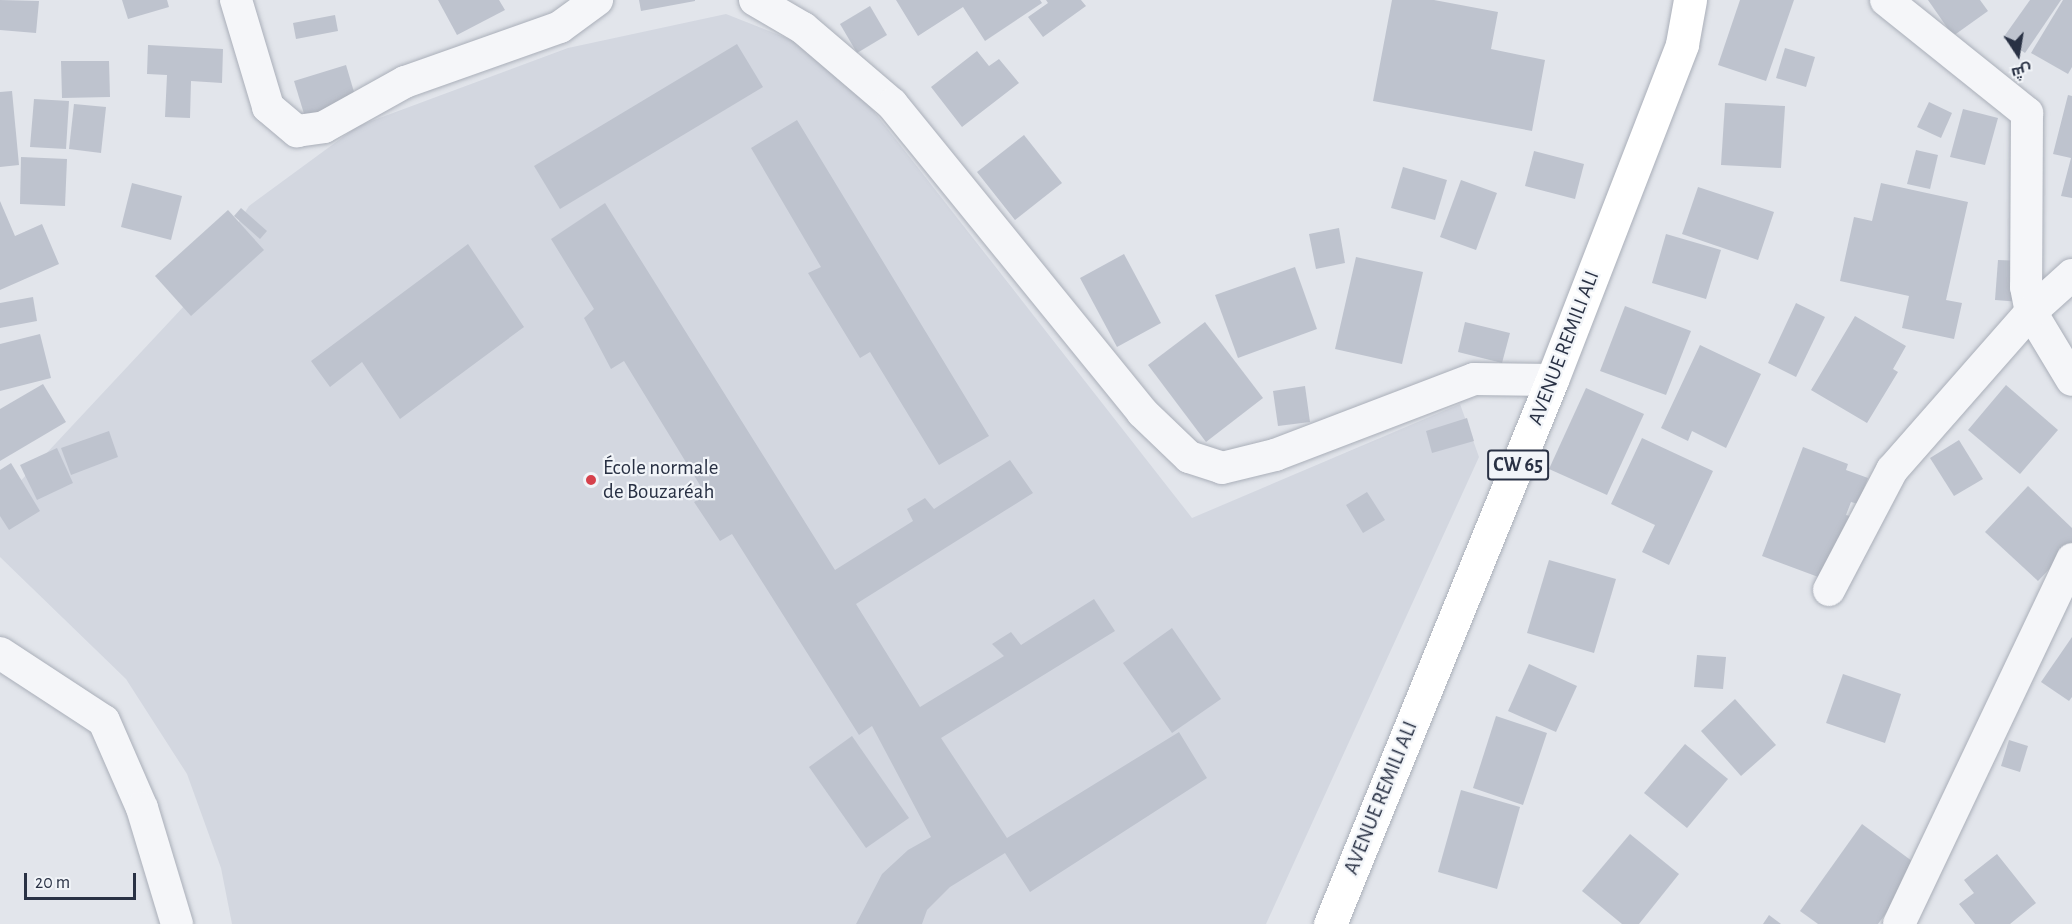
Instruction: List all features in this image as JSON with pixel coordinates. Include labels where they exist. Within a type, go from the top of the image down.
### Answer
[{"type":"main road","name":"AVENUE REMILI ALI","points":[[1330,924],[1552,380],[1682,44],[1690,0]]},
{"type":"street","points":[[236,0],[268,107],[297,131],[324,127],[405,82],[560,27],[597,0]]},
{"type":"street","points":[[754,0],[803,28],[892,104],[1142,412],[1189,457],[1222,468],[1275,455],[1474,379],[1552,380]]},
{"type":"street","points":[[1886,0],[2027,113],[2026,287],[2031,312],[2072,380]]},
{"type":"street","points":[[1829,590],[1892,470],[2031,312],[2072,275]]},
{"type":"street","points":[[1899,924],[2072,559]]},
{"type":"street","points":[[0,653],[104,721],[142,808],[177,924]]},
{"type":"shaded area","name":"École normale de Bouzaréah","points":[[726,14],[807,46],[865,100],[1192,518],[1460,404],[1479,457],[1266,924],[232,924],[221,868],[187,774],[126,679],[0,557],[0,503],[185,305],[249,206],[358,126],[568,48]]},
{"type":"building","points":[[0,0],[39,1],[36,33],[0,30]]},
{"type":"building","points":[[122,0],[167,0],[169,7],[128,19]]},
{"type":"building","points":[[438,0],[499,0],[505,10],[457,35]]},
{"type":"building","points":[[639,0],[695,0],[695,1],[641,11]]},
{"type":"building","points":[[896,0],[1040,0],[1042,3],[985,41],[963,7],[918,36]]},
{"type":"building","points":[[1046,0],[1081,0],[1086,6],[1043,37],[1028,17],[1048,3]]},
{"type":"building","points":[[1392,0],[1434,0],[1498,12],[1491,49],[1545,60],[1532,131],[1373,101]]},
{"type":"building","points":[[1740,0],[1794,0],[1766,81],[1718,65]]},
{"type":"building","points":[[1928,0],[1980,0],[1988,11],[1953,36]]},
{"type":"building","points":[[2030,0],[2061,0],[2025,53],[2003,38]]},
{"type":"building","points":[[2063,0],[2072,0],[2072,67],[2068,74],[2031,53]]},
{"type":"building","points":[[870,6],[887,35],[857,53],[840,24]]},
{"type":"building","points":[[335,15],[338,31],[296,39],[293,23]]},
{"type":"building","points":[[737,44],[763,87],[560,209],[534,166]]},
{"type":"building","points":[[148,45],[223,49],[222,83],[191,81],[190,118],[165,117],[167,75],[147,74]]},
{"type":"building","points":[[1785,48],[1815,57],[1806,87],[1776,78]]},
{"type":"building","points":[[977,51],[989,66],[999,59],[1019,83],[962,127],[931,87]]},
{"type":"building","points":[[61,61],[109,61],[110,97],[62,98]]},
{"type":"building","points":[[346,65],[357,102],[305,117],[294,81]]},
{"type":"building","points":[[12,91],[19,165],[0,167],[0,92]]},
{"type":"building","points":[[2068,95],[2072,96],[2072,198],[2061,196],[2071,158],[2053,154]]},
{"type":"building","points":[[34,99],[69,101],[66,149],[30,147]]},
{"type":"building","points":[[1929,102],[1952,113],[1941,138],[1917,127]]},
{"type":"building","points":[[1725,103],[1785,106],[1781,168],[1721,165]]},
{"type":"building","points":[[74,104],[106,107],[101,153],[69,149]]},
{"type":"building","points":[[1963,109],[1998,118],[1985,165],[1950,157]]},
{"type":"building","points":[[797,120],[989,436],[939,465],[870,352],[860,358],[808,273],[821,267],[751,148]]},
{"type":"building","points":[[1024,135],[1062,183],[1015,220],[977,172]]},
{"type":"building","points":[[1916,150],[1938,155],[1930,189],[1907,184]]},
{"type":"building","points":[[1534,151],[1584,164],[1575,199],[1525,186]]},
{"type":"building","points":[[21,157],[67,159],[65,206],[20,204]]},
{"type":"building","points":[[1403,167],[1447,180],[1435,220],[1391,208]]},
{"type":"building","points":[[1461,180],[1497,193],[1476,250],[1440,237]]},
{"type":"building","points":[[132,183],[182,196],[171,240],[121,227]]},
{"type":"building","points":[[1881,183],[1968,202],[1946,300],[1962,303],[1954,339],[1902,328],[1909,296],[1840,281],[1854,217],[1872,221]]},
{"type":"building","points":[[1698,187],[1774,212],[1758,260],[1682,234]]},
{"type":"building","points":[[0,201],[15,236],[42,224],[59,264],[0,290]]},
{"type":"building","points":[[605,203],[835,570],[913,521],[907,509],[925,498],[934,509],[1010,460],[1033,493],[856,604],[920,707],[1004,656],[992,644],[1011,632],[1021,645],[1094,599],[1115,631],[941,738],[1007,838],[1179,732],[1207,778],[1030,892],[1005,853],[950,887],[927,910],[922,924],[856,924],[882,874],[908,850],[931,837],[872,726],[859,735],[732,534],[720,541],[694,502],[706,495],[624,361],[611,369],[584,318],[594,309],[551,239]]},
{"type":"building","points":[[241,208],[267,231],[260,239],[234,216]]},
{"type":"building","points":[[228,210],[264,250],[191,316],[155,276]]},
{"type":"building","points":[[1339,228],[1345,263],[1316,269],[1309,234]]},
{"type":"building","points":[[1666,234],[1721,250],[1706,299],[1652,283]]},
{"type":"building","points":[[468,244],[524,327],[400,419],[362,362],[330,387],[311,361]]},
{"type":"building","points":[[1124,254],[1161,323],[1117,347],[1080,278]]},
{"type":"building","points":[[1356,257],[1423,272],[1402,364],[1335,349]]},
{"type":"building","points":[[1998,260],[2024,261],[2021,302],[1995,300]]},
{"type":"building","points":[[1295,267],[1317,329],[1238,358],[1215,295]]},
{"type":"building","points":[[33,297],[37,321],[0,328],[0,303]]},
{"type":"building","points":[[1796,303],[1825,317],[1796,377],[1768,363]]},
{"type":"building","points":[[1625,306],[1691,331],[1666,395],[1600,371]]},
{"type":"building","points":[[1855,316],[1906,346],[1893,369],[1898,372],[1867,423],[1811,390]]},
{"type":"building","points":[[1205,322],[1263,398],[1206,442],[1148,365]]},
{"type":"building","points":[[1465,322],[1510,333],[1502,363],[1458,352]]},
{"type":"building","points":[[40,334],[51,378],[0,391],[0,344]]},
{"type":"building","points":[[1700,345],[1761,374],[1726,448],[1692,431],[1688,441],[1661,428]]},
{"type":"building","points":[[43,384],[66,422],[0,461],[0,409]]},
{"type":"building","points":[[2006,385],[2058,430],[2020,474],[1968,430]]},
{"type":"building","points":[[1305,386],[1310,422],[1278,426],[1273,391]]},
{"type":"building","points":[[1586,388],[1644,414],[1607,495],[1549,469]]},
{"type":"building","points":[[1467,418],[1474,441],[1432,453],[1426,431]]},
{"type":"building","points":[[109,431],[118,457],[71,475],[61,448]]},
{"type":"building","points":[[1642,438],[1713,471],[1669,565],[1642,552],[1655,525],[1611,504]]},
{"type":"building","points":[[1959,440],[1983,479],[1954,496],[1930,458]]},
{"type":"building","points":[[1803,447],[1848,464],[1846,470],[1868,478],[1858,504],[1851,502],[1846,515],[1853,517],[1844,540],[1838,538],[1832,552],[1829,581],[1762,556]]},
{"type":"building","points":[[57,448],[73,483],[37,500],[20,465]]},
{"type":"building","points":[[11,463],[40,511],[9,530],[0,516],[0,470]]},
{"type":"building","points":[[2028,486],[2072,528],[2072,545],[2038,581],[1985,532]]},
{"type":"building","points":[[1367,492],[1385,520],[1363,533],[1346,505]]},
{"type":"building","points":[[1549,560],[1616,579],[1594,653],[1527,633]]},
{"type":"building","points":[[1172,628],[1221,699],[1172,733],[1123,663]]},
{"type":"building","points":[[2072,637],[2072,697],[2069,701],[2041,682]]},
{"type":"building","points":[[1697,655],[1726,657],[1723,689],[1694,687]]},
{"type":"building","points":[[1529,664],[1577,686],[1556,732],[1508,711]]},
{"type":"building","points":[[1843,674],[1901,694],[1885,743],[1826,723]]},
{"type":"building","points":[[1735,699],[1776,745],[1741,776],[1701,731]]},
{"type":"building","points":[[1496,716],[1547,733],[1523,805],[1473,788]]},
{"type":"building","points":[[852,736],[909,818],[866,848],[809,767]]},
{"type":"building","points":[[2009,740],[2028,746],[2020,772],[2001,766]]},
{"type":"building","points":[[1685,744],[1728,779],[1687,828],[1644,793]]},
{"type":"building","points":[[1461,790],[1520,807],[1497,889],[1438,872]]},
{"type":"building","points":[[1862,824],[1920,867],[1878,924],[1818,924],[1800,911]]},
{"type":"building","points":[[1630,834],[1679,874],[1639,924],[1622,924],[1582,891]]},
{"type":"building","points":[[1997,854],[2036,903],[2010,924],[1975,924],[1959,904],[1974,893],[1964,880]]},
{"type":"building","points":[[1769,915],[1781,924],[1763,924]]},
{"type":"place","name":"École normale de Bouzaréah","points":[[591,480]]}]
